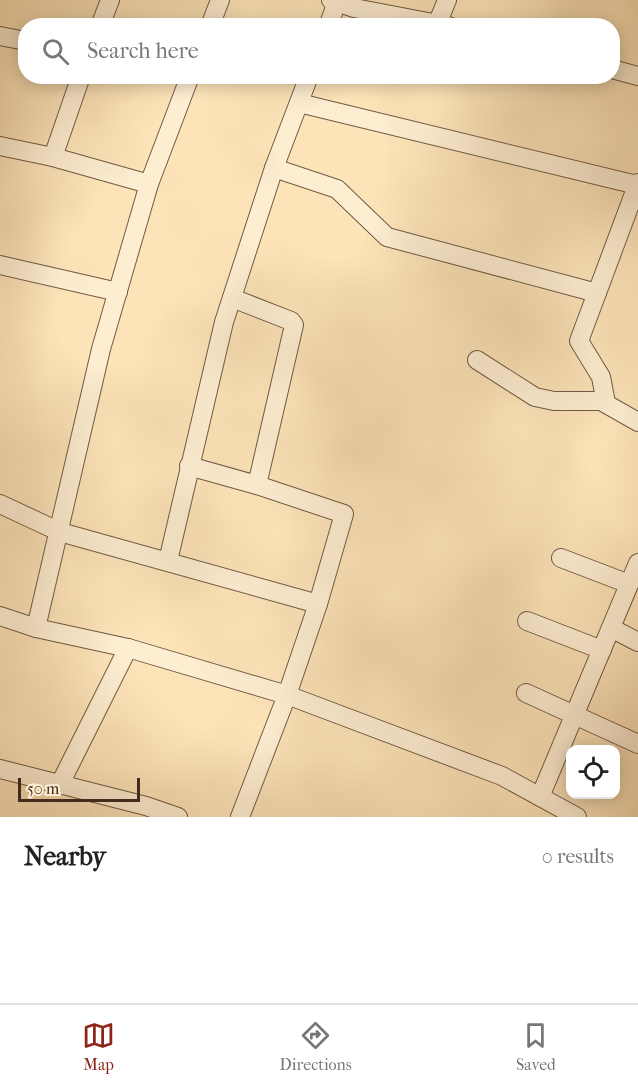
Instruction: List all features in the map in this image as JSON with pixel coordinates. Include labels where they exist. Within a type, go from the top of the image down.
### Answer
[{"type":"street","points":[[103,18],[110,0]]},
{"type":"street","points":[[213,18],[220,0]]},
{"type":"street","points":[[444,18],[447,0]]},
{"type":"street","points":[[330,18],[335,1],[415,18]]},
{"type":"street","points":[[0,36],[18,39]]},
{"type":"street","points":[[620,71],[638,76]]},
{"type":"street","points":[[53,157],[78,84]]},
{"type":"street","points":[[36,628],[101,349],[149,184],[187,84]]},
{"type":"street","points":[[168,561],[189,466],[232,297],[274,168],[306,84]]},
{"type":"street","points":[[299,103],[638,184],[579,342],[601,377],[606,403]]},
{"type":"street","points":[[0,146],[53,157],[149,184]]},
{"type":"street","points":[[274,168],[337,189],[384,236],[597,293]]},
{"type":"street","points":[[0,265],[118,292]]},
{"type":"street","points":[[232,297],[291,321],[294,325],[257,485]]},
{"type":"street","points":[[477,360],[535,397],[554,401],[606,403],[638,422]]},
{"type":"street","points":[[189,466],[257,485],[344,514],[318,604],[246,815]]},
{"type":"street","points":[[0,504],[60,532],[318,604]]},
{"type":"street","points":[[561,558],[629,584]]},
{"type":"street","points":[[540,797],[638,563]]},
{"type":"street","points":[[0,616],[36,628],[128,648],[287,695],[502,776],[577,817]]},
{"type":"street","points":[[527,621],[602,650]]},
{"type":"street","points":[[611,628],[638,642]]},
{"type":"street","points":[[60,784],[128,648]]},
{"type":"street","points":[[526,693],[638,744]]},
{"type":"street","points":[[0,768],[178,817]]}]
